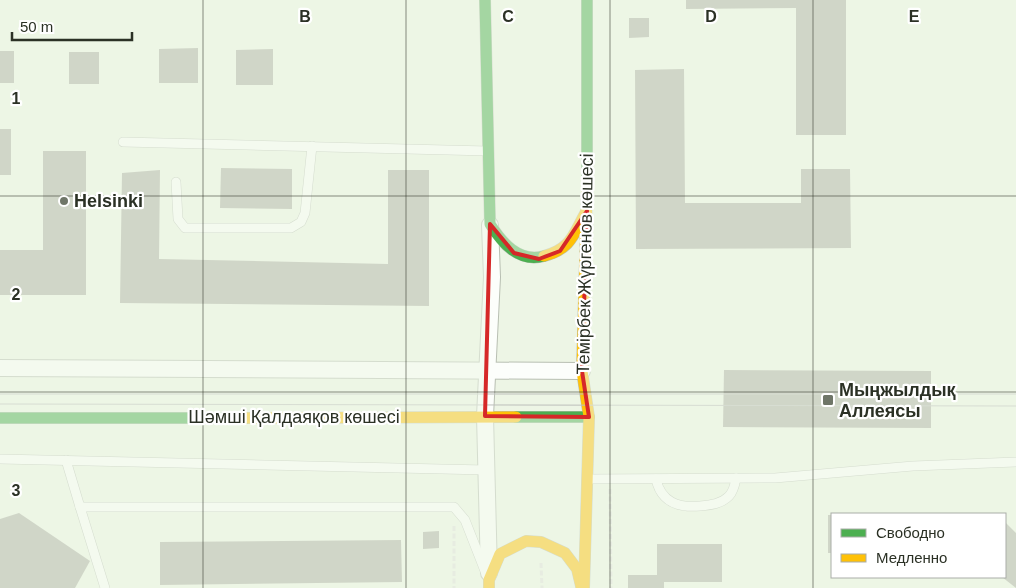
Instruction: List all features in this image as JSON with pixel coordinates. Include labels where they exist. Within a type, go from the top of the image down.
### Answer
[{"type":"street","points":[[485,0],[492,276],[485,416],[489,584]]},
{"type":"street","name":"Темірбек Жүргенов көшесі","points":[[583,588],[589,417],[582,371],[587,211],[587,0]]},
{"type":"street","points":[[490,224],[501,241],[514,253],[539,259],[560,251],[573,236],[587,211]]},
{"type":"street","points":[[0,368],[582,371]]},
{"type":"street","name":"Шәмші Қалдаяқов көшесі","points":[[0,418],[589,417]]},
{"type":"street","points":[[489,584],[500,554],[526,542],[541,542],[565,553],[577,569],[583,588]]},
{"type":"lane","points":[[123,142],[488,151]]},
{"type":"lane","points":[[176,182],[178,219],[185,228],[291,228],[302,222],[305,213],[312,146]]},
{"type":"lane","points":[[0,459],[486,470]]},
{"type":"lane","points":[[66,460],[105,588]]},
{"type":"lane","points":[[587,479],[775,478],[913,466],[1016,462]]},
{"type":"lane","points":[[656,479],[661,492],[670,502],[691,507],[713,505],[722,501],[731,495],[736,478]]},
{"type":"lane","points":[[80,507],[454,507],[465,520],[489,584]]},
{"type":"path","points":[[610,479],[611,588]]},
{"type":"path","points":[[454,507],[454,588]]},
{"type":"highlighted area","points":[[587,211],[582,371],[589,417],[485,416],[490,224],[514,253],[539,259],[560,251]]},
{"type":"building","points":[[686,0],[846,0],[846,135],[796,135],[796,8],[686,9]]},
{"type":"building","points":[[629,18],[649,18],[649,37],[629,38]]},
{"type":"building","points":[[198,48],[198,83],[159,83],[159,49]]},
{"type":"building","points":[[273,49],[273,85],[236,85],[236,50]]},
{"type":"building","points":[[0,51],[14,51],[14,83],[0,83]]},
{"type":"building","points":[[69,52],[99,52],[99,84],[69,84]]},
{"type":"building","points":[[684,69],[685,203],[801,203],[801,169],[850,169],[851,248],[636,249],[635,70]]},
{"type":"building","points":[[0,129],[11,129],[11,175],[0,175]]},
{"type":"building","name":"Helsinki","points":[[43,151],[86,151],[86,295],[0,295],[0,250],[43,250]]},
{"type":"building","points":[[221,168],[292,169],[292,209],[220,208]]},
{"type":"building","points":[[160,170],[159,259],[388,264],[388,170],[429,170],[429,306],[120,303],[122,173]]},
{"type":"building","points":[[724,370],[931,371],[931,428],[723,427]]},
{"type":"building","points":[[19,513],[90,561],[75,588],[0,588],[0,519]]},
{"type":"building","points":[[828,515],[831,515],[831,553],[828,553]]},
{"type":"building","points":[[1006,523],[1016,533],[1016,588],[1003,578],[1006,578]]},
{"type":"building","points":[[439,531],[439,548],[423,549],[423,532]]},
{"type":"building","points":[[401,540],[402,582],[160,585],[160,542]]},
{"type":"building","points":[[657,544],[722,544],[722,582],[664,582],[664,588],[628,588],[628,575],[657,575]]},
{"type":"tram line","points":[[0,394],[1016,394]]},
{"type":"tram line","points":[[0,404],[1016,406]]},
{"type":"traffic: fast","points":[[485,0],[490,224],[512,250],[527,257],[544,256]]},
{"type":"traffic: fast","points":[[587,0],[587,191]]},
{"type":"traffic: fast","points":[[516,417],[589,417]]},
{"type":"traffic: fast","points":[[0,418],[246,418]]},
{"type":"traffic: slow","points":[[584,588],[589,417],[582,371],[587,191]]},
{"type":"traffic: slow","points":[[544,256],[566,245],[586,212]]},
{"type":"traffic: slow","points":[[246,418],[516,417]]},
{"type":"traffic: slow","points":[[489,588],[489,580],[500,554],[526,541],[541,542],[565,553],[577,569],[581,586]]},
{"type":"place","name":"Helsinki","points":[[64,201]]},
{"type":"place","name":"Мыңжылдық Аллеясы","points":[[828,400]]}]
